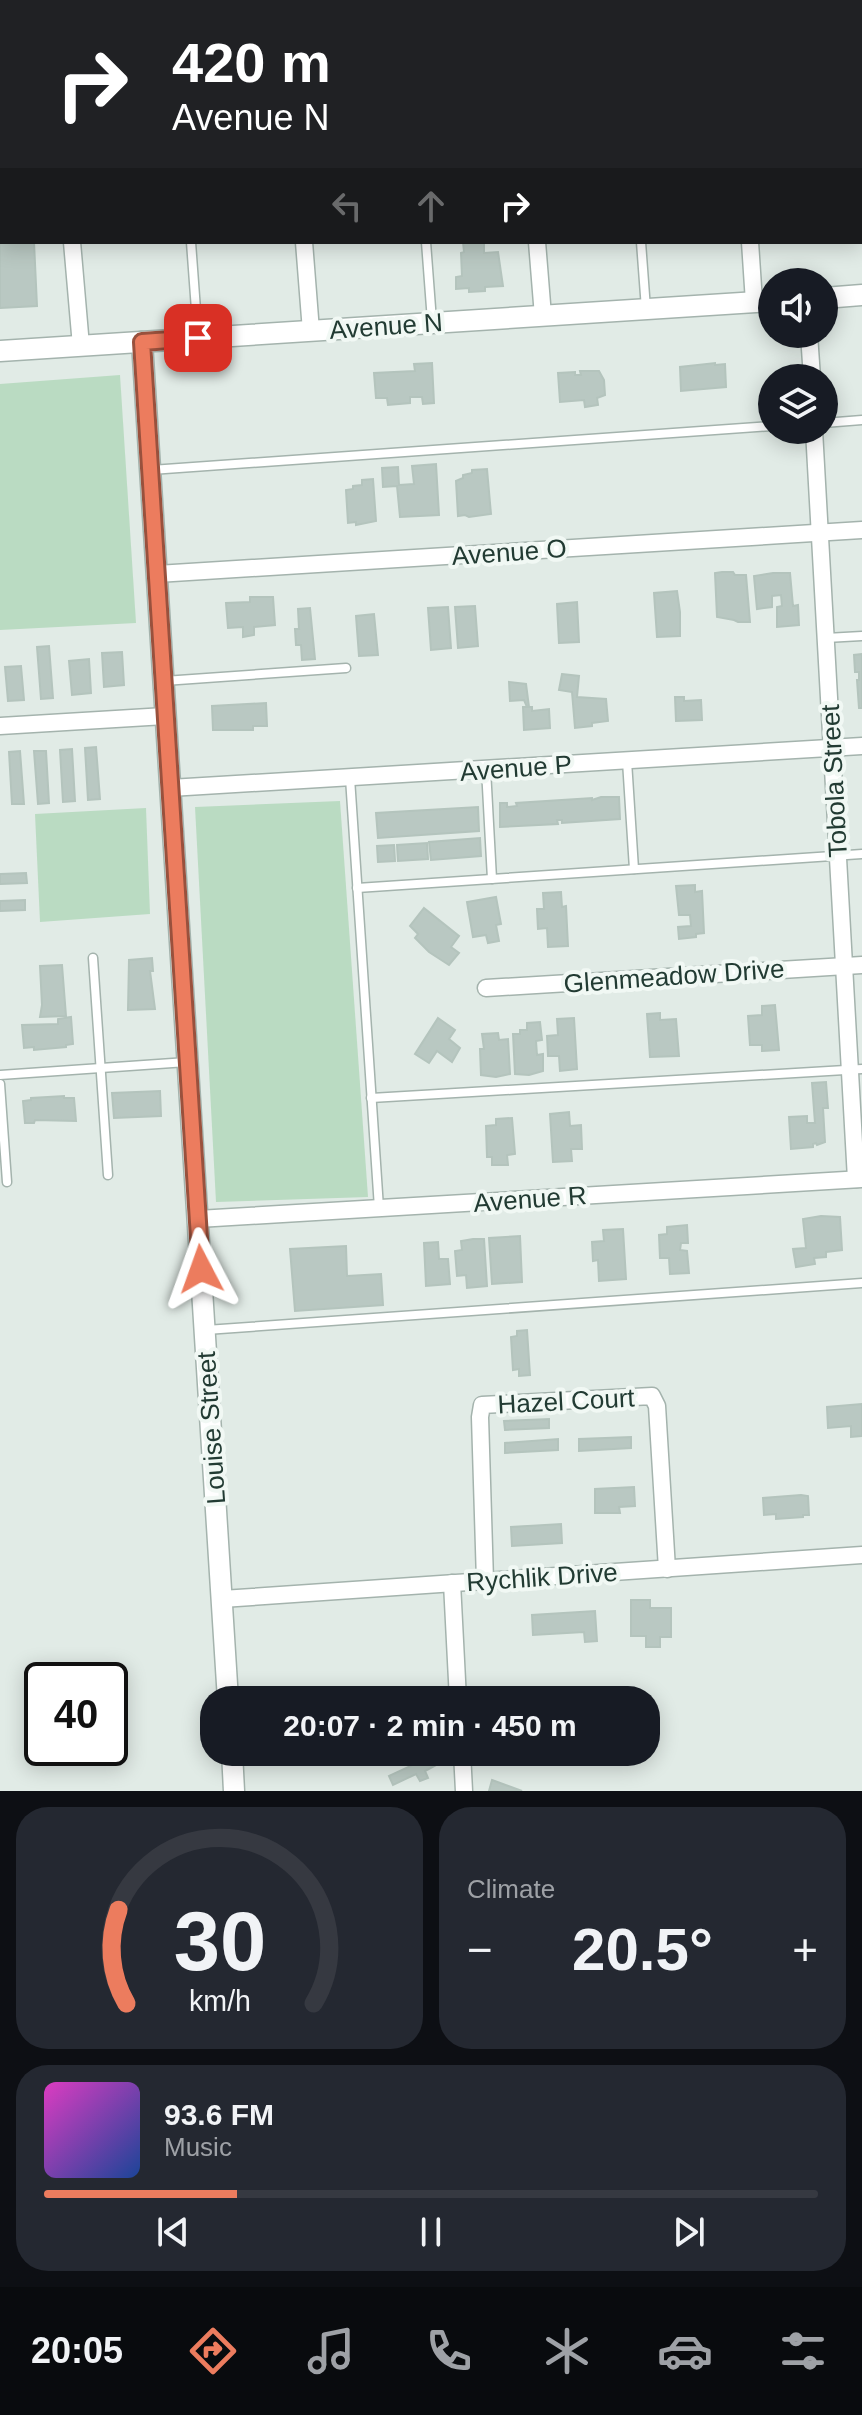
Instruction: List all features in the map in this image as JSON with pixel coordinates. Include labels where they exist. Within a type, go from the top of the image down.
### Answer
[{"type":"street","points":[[72,244],[81,346]]},
{"type":"street","points":[[304,244],[311,331]]},
{"type":"street","points":[[537,244],[543,316]]},
{"type":"street","points":[[750,244],[758,279]]},
{"type":"street","points":[[838,297],[862,295]]},
{"type":"street","name":"Avenue N","points":[[0,351],[758,302]]},
{"type":"street","name":"Louise Street","points":[[142,342],[227,1686]]},
{"type":"street","name":"Tobola Street","points":[[815,444],[844,966],[856,1070],[859,1179]]},
{"type":"street","name":"Avenue O","points":[[157,574],[862,530]]},
{"type":"street","points":[[0,726],[165,716]]},
{"type":"street","name":"Avenue P","points":[[170,788],[862,746]]},
{"type":"street","name":"Glenmeadow Drive","points":[[486,988],[862,965]]},
{"type":"street","name":"Avenue R","points":[[198,1219],[859,1179]]},
{"type":"street","name":"Hazel Court","points":[[485,1581],[482,1405],[652,1396],[657,1406],[667,1569]]},
{"type":"street","name":"Rychlik Drive","points":[[222,1599],[862,1555]]},
{"type":"street","points":[[452,1583],[457,1686]]},
{"type":"street","points":[[233,1766],[234,1791]]},
{"type":"street","points":[[463,1766],[464,1791]]},
{"type":"lane","points":[[191,244],[198,338]]},
{"type":"lane","points":[[426,244],[432,323]]},
{"type":"lane","points":[[641,244],[646,309]]},
{"type":"lane","points":[[838,422],[862,420]]},
{"type":"lane","points":[[150,470],[758,427]]},
{"type":"lane","points":[[825,638],[862,636]]},
{"type":"lane","points":[[163,681],[346,668]]},
{"type":"lane","points":[[627,761],[634,869]]},
{"type":"lane","points":[[486,769],[492,879]]},
{"type":"lane","points":[[350,778],[379,1209]]},
{"type":"lane","points":[[357,888],[862,854]]},
{"type":"lane","points":[[93,958],[108,1175]]},
{"type":"lane","points":[[0,1075],[188,1062]]},
{"type":"lane","points":[[371,1098],[856,1070]]},
{"type":"lane","points":[[0,1084],[7,1182]]},
{"type":"lane","points":[[205,1330],[862,1283]]},
{"type":"green space","points":[[120,375],[136,623],[0,630],[0,384]]},
{"type":"green space","points":[[340,801],[368,1197],[216,1202],[195,807]]},
{"type":"green space","points":[[146,808],[150,914],[40,922],[35,814]]},
{"type":"building","points":[[0,244],[34,244],[37,306],[0,308]]},
{"type":"building","points":[[463,244],[484,244],[484,253],[498,252],[503,286],[485,287],[485,291],[456,289],[456,277],[462,276],[461,253],[464,252]]},
{"type":"building","points":[[432,363],[434,403],[423,404],[422,397],[410,397],[410,403],[388,405],[387,398],[376,398],[374,373],[415,371],[414,364]]},
{"type":"building","points":[[725,364],[726,387],[681,391],[680,367]]},
{"type":"building","points":[[580,371],[599,371],[604,380],[605,395],[597,398],[598,405],[585,407],[584,400],[560,402],[558,373],[575,372],[575,375],[581,375]]},
{"type":"building","points":[[436,464],[439,515],[400,517],[397,486],[383,487],[382,468],[398,467],[399,485],[414,484],[412,466]]},
{"type":"building","points":[[487,469],[491,514],[458,516],[456,481],[472,473],[472,470]]},
{"type":"building","points":[[373,479],[376,521],[356,525],[356,522],[348,523],[346,490],[362,485],[362,480]]},
{"type":"building","points":[[715,573],[746,575],[750,622],[717,617]]},
{"type":"building","points":[[790,573],[793,606],[798,605],[799,625],[777,627],[777,607],[782,606],[781,595],[772,596],[772,607],[757,609],[754,576]]},
{"type":"building","points":[[677,591],[680,636],[657,637],[654,593]]},
{"type":"building","points":[[250,597],[273,597],[275,625],[254,627],[254,635],[243,637],[243,627],[228,628],[226,603],[250,602]]},
{"type":"building","points":[[577,602],[579,642],[559,643],[557,604]]},
{"type":"building","points":[[475,606],[478,646],[458,648],[455,607]]},
{"type":"building","points":[[448,607],[451,648],[431,650],[428,608]]},
{"type":"building","points":[[310,608],[315,659],[302,660],[301,645],[296,645],[298,609]]},
{"type":"building","points":[[374,614],[378,655],[359,656],[356,616]]},
{"type":"building","points":[[49,646],[53,698],[41,699],[37,647]]},
{"type":"building","points":[[122,652],[124,685],[104,687],[102,653]]},
{"type":"building","points":[[862,654],[862,708],[859,708],[859,672],[855,672],[854,655]]},
{"type":"building","points":[[89,659],[91,693],[72,695],[69,661]]},
{"type":"building","points":[[21,666],[24,700],[8,701],[5,667]]},
{"type":"building","points":[[562,674],[579,676],[577,697],[606,699],[608,721],[575,728],[572,692],[559,690]]},
{"type":"building","points":[[509,682],[526,684],[532,711],[549,709],[550,728],[524,730],[523,707],[527,707],[524,700],[510,701]]},
{"type":"building","points":[[675,697],[684,697],[684,701],[701,700],[702,720],[676,721]]},
{"type":"building","points":[[266,703],[267,726],[253,726],[253,730],[213,730],[212,706]]},
{"type":"building","points":[[96,747],[100,799],[88,800],[85,748]]},
{"type":"building","points":[[72,749],[75,801],[63,802],[60,750]]},
{"type":"building","points":[[20,751],[24,804],[12,804],[9,752]]},
{"type":"building","points":[[34,751],[46,751],[49,803],[38,804]]},
{"type":"building","points":[[619,797],[620,819],[562,823],[562,820],[557,820],[558,824],[500,827],[500,803],[507,803],[507,807],[517,806],[516,803]]},
{"type":"building","points":[[478,807],[479,831],[378,838],[376,813]]},
{"type":"building","points":[[480,838],[481,856],[431,860],[429,842]]},
{"type":"building","points":[[427,843],[428,859],[398,861],[397,845]]},
{"type":"building","points":[[394,845],[395,861],[378,862],[377,846]]},
{"type":"building","points":[[26,873],[27,883],[0,884],[0,874]]},
{"type":"building","points":[[695,885],[695,892],[702,891],[704,933],[679,939],[678,927],[691,926],[690,915],[679,915],[676,886]]},
{"type":"building","points":[[561,892],[562,907],[566,906],[568,946],[548,947],[547,928],[538,929],[537,909],[544,909],[543,893]]},
{"type":"building","points":[[496,897],[501,924],[496,925],[499,941],[488,943],[486,935],[473,937],[467,902]]},
{"type":"building","points":[[25,900],[25,910],[0,911],[0,901]]},
{"type":"building","points":[[424,908],[459,936],[451,947],[459,953],[449,965],[415,938],[418,934],[410,926]]},
{"type":"building","points":[[152,958],[153,971],[150,971],[155,1009],[128,1010],[129,960]]},
{"type":"building","points":[[62,965],[66,1016],[40,1017],[40,966]]},
{"type":"building","points":[[775,1005],[779,1050],[762,1051],[762,1045],[750,1045],[748,1016],[762,1015],[762,1006]]},
{"type":"building","points":[[660,1013],[660,1020],[676,1019],[679,1056],[650,1057],[647,1014]]},
{"type":"building","points":[[71,1017],[73,1044],[34,1050],[34,1047],[24,1048],[22,1025],[58,1024],[58,1019]]},
{"type":"building","points":[[438,1018],[455,1030],[449,1039],[460,1048],[452,1062],[437,1051],[429,1063],[415,1054]]},
{"type":"building","points":[[574,1018],[577,1069],[560,1071],[559,1056],[548,1056],[547,1036],[558,1035],[557,1019]]},
{"type":"building","points":[[540,1022],[542,1040],[536,1041],[537,1055],[543,1054],[543,1071],[529,1075],[515,1074],[513,1034],[527,1030],[527,1023]]},
{"type":"building","points":[[498,1033],[499,1040],[508,1039],[510,1074],[496,1077],[481,1075],[482,1034]]},
{"type":"building","points":[[826,1082],[828,1108],[823,1108],[825,1142],[813,1144],[813,1147],[791,1149],[789,1117],[807,1116],[807,1123],[815,1123],[812,1083]]},
{"type":"building","points":[[160,1091],[161,1116],[114,1118],[112,1093]]},
{"type":"building","points":[[64,1096],[74,1098],[76,1121],[35,1120],[34,1123],[25,1123],[23,1101]]},
{"type":"building","points":[[569,1112],[570,1126],[581,1125],[582,1149],[571,1149],[572,1161],[553,1162],[550,1114]]},
{"type":"building","points":[[512,1118],[515,1154],[507,1155],[508,1165],[492,1165],[492,1157],[487,1157],[486,1126],[496,1125],[496,1119]]},
{"type":"building","points":[[840,1217],[842,1250],[826,1252],[826,1257],[814,1258],[815,1264],[796,1267],[793,1249],[806,1248],[803,1219]]},
{"type":"building","points":[[687,1225],[688,1243],[681,1243],[680,1250],[687,1251],[689,1273],[670,1274],[669,1258],[660,1258],[659,1235],[667,1234],[667,1227]]},
{"type":"building","points":[[623,1229],[626,1279],[599,1281],[598,1260],[593,1261],[592,1242],[604,1241],[603,1230]]},
{"type":"building","points":[[520,1236],[522,1282],[492,1284],[489,1238]]},
{"type":"building","points":[[484,1239],[487,1286],[467,1288],[466,1275],[457,1276],[455,1251],[462,1250],[461,1241]]},
{"type":"building","points":[[438,1242],[439,1259],[448,1259],[450,1284],[426,1286],[424,1243]]},
{"type":"building","points":[[346,1246],[347,1276],[381,1274],[383,1305],[295,1311],[290,1249]]},
{"type":"building","points":[[527,1330],[530,1375],[519,1376],[519,1369],[513,1370],[511,1337],[517,1336],[517,1331]]},
{"type":"building","points":[[862,1404],[862,1436],[851,1437],[851,1426],[828,1428],[827,1407]]},
{"type":"building","points":[[549,1419],[549,1428],[505,1430],[504,1421]]},
{"type":"building","points":[[631,1437],[631,1448],[579,1451],[579,1439]]},
{"type":"building","points":[[558,1439],[558,1450],[505,1453],[505,1443]]},
{"type":"building","points":[[634,1487],[635,1506],[619,1507],[620,1513],[595,1513],[595,1489]]},
{"type":"building","points":[[808,1496],[809,1515],[776,1519],[776,1514],[764,1515],[763,1498]]},
{"type":"building","points":[[561,1524],[562,1543],[512,1546],[511,1527]]},
{"type":"building","points":[[631,1600],[650,1600],[650,1608],[671,1608],[671,1637],[660,1637],[660,1647],[646,1647],[646,1636],[631,1636]]},
{"type":"building","points":[[595,1611],[597,1641],[585,1642],[584,1632],[533,1635],[532,1615]]},
{"type":"building","points":[[410,1766],[434,1766],[425,1771],[428,1778],[420,1781],[416,1774],[393,1785],[389,1776]]},
{"type":"building","points":[[492,1780],[522,1791],[489,1791]]},
{"type":"route","points":[[198,338],[142,342],[201,1269]]}]
